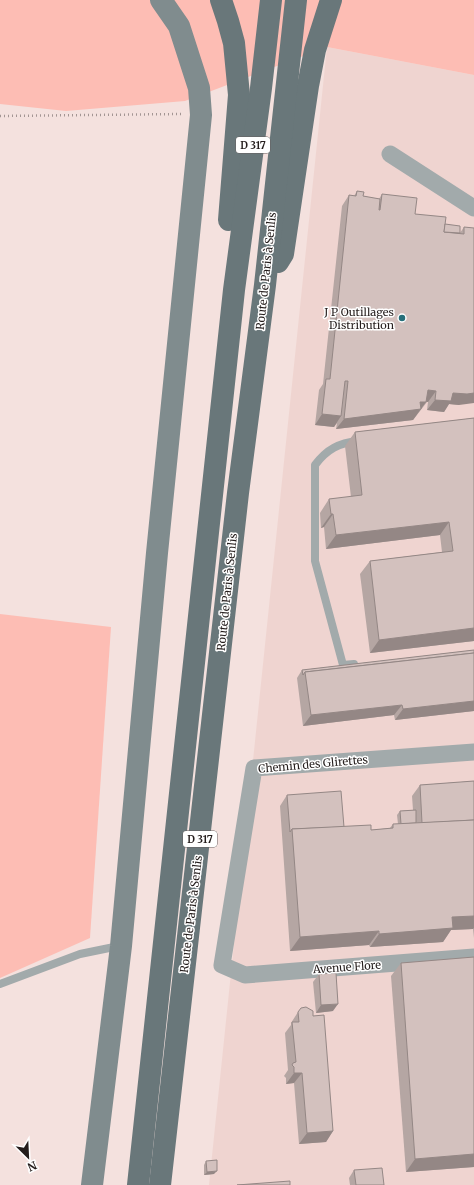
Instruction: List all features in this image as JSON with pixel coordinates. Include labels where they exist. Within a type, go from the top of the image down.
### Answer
[{"type":"main road","points":[[220,0],[234,43],[239,95],[226,262],[234,290]]},
{"type":"main road","name":"D 317","points":[[138,1185],[234,290],[261,88],[271,0]]},
{"type":"main road","name":"Route de Paris à Senlis","points":[[160,1185],[238,493],[265,285],[296,0]]},
{"type":"main road","points":[[265,285],[283,254],[308,86],[315,50],[331,0]]},
{"type":"street","points":[[92,1185],[121,946],[157,553],[201,115],[198,88],[179,26],[161,0]]},
{"type":"street","points":[[390,154],[474,208]]},
{"type":"street","name":"Chemin des Glirettes","points":[[222,965],[254,768],[474,752]]},
{"type":"street","name":"Avenue Flore","points":[[222,965],[245,975],[474,957]]},
{"type":"lane","points":[[364,440],[349,442],[334,447],[323,455],[316,465],[315,560],[343,665],[366,663]]},
{"type":"lane","points":[[0,984],[80,954],[121,946]]},
{"type":"path","points":[[0,116],[201,115]]},
{"type":"shaded area","points":[[0,0],[474,0],[474,75],[327,47],[185,101],[66,111],[0,104]]},
{"type":"shaded area","points":[[327,47],[474,75],[474,1185],[209,1185]]},
{"type":"shaded area","points":[[0,614],[111,627],[90,938],[0,978]]},
{"type":"building","name":"J P Outillages Distribution","points":[[357,191],[364,192],[363,196],[380,199],[379,210],[382,194],[417,198],[415,214],[446,217],[444,232],[464,234],[464,227],[474,228],[474,393],[453,393],[451,401],[435,400],[436,391],[428,390],[426,402],[420,402],[421,409],[344,419],[348,381],[345,381],[341,416],[322,414],[326,379],[330,379],[349,195],[356,196]]},
{"type":"building","points":[[445,224],[460,226],[460,233],[444,232]]},
{"type":"building","points":[[474,418],[474,628],[379,640],[370,561],[453,551],[449,522],[336,535],[329,499],[362,495],[355,432]]},
{"type":"building","points":[[474,650],[474,653],[305,672],[303,675],[302,670]]},
{"type":"building","points":[[474,653],[474,701],[403,709],[402,705],[311,715],[305,672]]},
{"type":"building","points":[[474,781],[474,820],[422,823],[420,785]]},
{"type":"building","points":[[341,791],[344,827],[292,829],[290,832],[287,795]]},
{"type":"building","points":[[416,810],[416,823],[401,824],[400,811]]},
{"type":"building","points":[[474,820],[474,916],[452,917],[453,928],[379,934],[379,931],[300,937],[292,829],[371,825],[371,830],[393,828],[393,824]]},
{"type":"building","points":[[474,957],[474,1154],[415,1159],[401,963]]},
{"type":"building","points":[[336,973],[338,1004],[321,1005],[319,974]]},
{"type":"building","points":[[306,1007],[313,1011],[313,1016],[324,1015],[333,1131],[307,1133],[302,1073],[294,1073],[294,1067],[292,1065],[296,1062],[292,1022],[299,1022],[298,1012],[301,1008]]},
{"type":"building","points":[[217,1160],[217,1171],[207,1172],[206,1161]]},
{"type":"building","points":[[382,1168],[384,1185],[356,1185],[354,1170]]},
{"type":"building","points":[[290,1181],[290,1185],[237,1185]]},
{"type":"place","name":"J P Outillages Distribution","points":[[402,318]]}]
